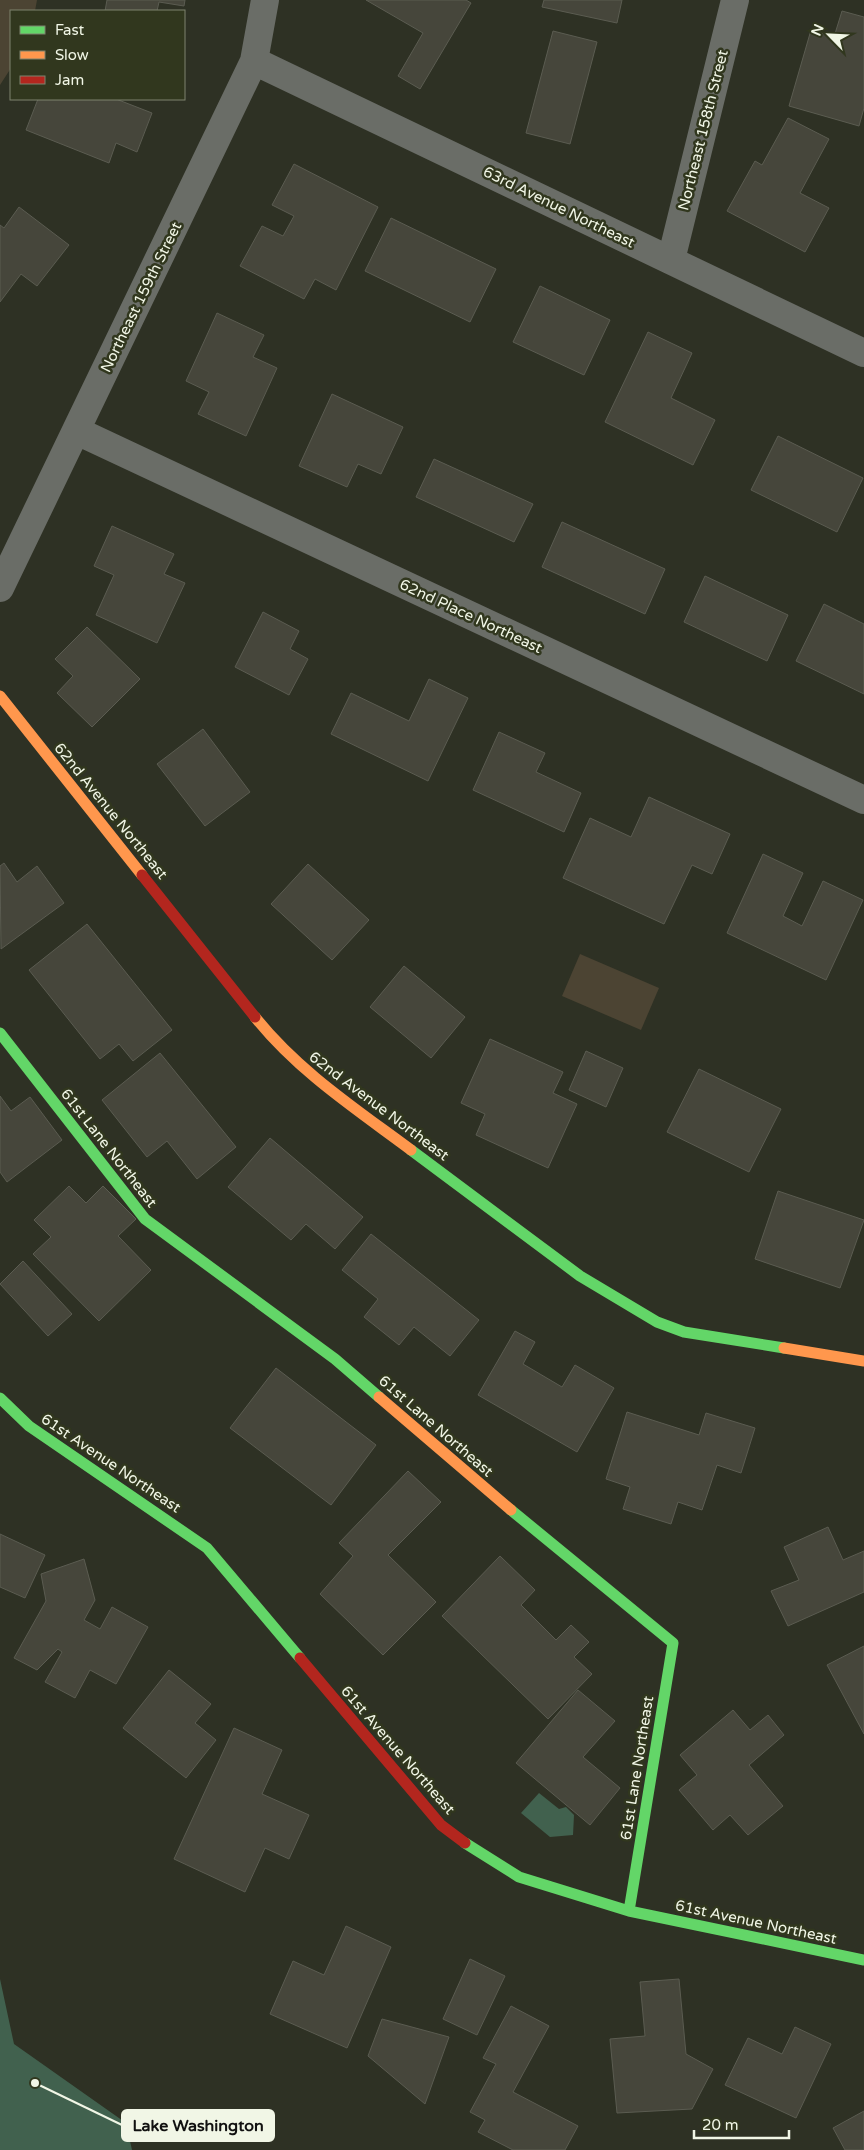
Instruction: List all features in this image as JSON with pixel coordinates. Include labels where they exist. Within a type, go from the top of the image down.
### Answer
[{"type":"street","name":"Northeast 159th Street","points":[[0,588],[254,61],[265,0]]},
{"type":"street","name":"Northeast 158th Street","points":[[671,260],[735,0]]},
{"type":"street","name":"63rd Avenue Northeast","points":[[254,61],[864,353]]},
{"type":"street","name":"62nd Place Northeast","points":[[77,431],[864,800]]},
{"type":"street","name":"62nd Avenue Northeast","points":[[0,696],[269,1034],[303,1070],[580,1276],[657,1322],[684,1332],[864,1361]]},
{"type":"street","name":"61st Lane Northeast","points":[[0,1033],[145,1219],[335,1359],[537,1532],[673,1644],[629,1911]]},
{"type":"street","name":"61st Avenue Northeast","points":[[0,1398],[29,1426],[207,1548],[441,1825],[478,1853],[519,1877],[629,1911],[864,1960]]},
{"type":"shaded area","points":[[0,0],[37,0],[35,10],[10,10],[10,70],[0,85]]},
{"type":"shaded area","points":[[580,954],[659,988],[641,1030],[562,996]]},
{"type":"shaded area","points":[[539,1793],[559,1809],[566,1807],[574,1815],[573,1835],[550,1837],[521,1813]]},
{"type":"shaded area","points":[[0,1979],[14,2044],[126,2123],[132,2150],[0,2150]]},
{"type":"building","points":[[107,0],[185,0],[184,6],[159,2],[157,10],[105,10]]},
{"type":"building","points":[[366,0],[466,0],[471,3],[420,89],[398,76],[423,33]]},
{"type":"building","points":[[544,0],[622,0],[617,23],[542,7]]},
{"type":"building","points":[[842,11],[864,17],[864,108],[859,126],[789,106],[811,30],[834,37]]},
{"type":"building","points":[[553,31],[597,42],[570,144],[526,133]]},
{"type":"building","points":[[38,100],[119,100],[152,113],[137,152],[116,143],[109,163],[26,130]]},
{"type":"building","points":[[788,118],[829,139],[800,193],[829,208],[805,252],[727,211],[755,161],[762,165]]},
{"type":"building","points":[[294,164],[378,207],[336,290],[315,279],[304,299],[240,266],[262,226],[283,236],[294,216],[272,205]]},
{"type":"building","points":[[19,207],[69,245],[37,286],[21,274],[0,302],[0,225],[4,228]]},
{"type":"building","points":[[391,218],[496,269],[470,322],[365,271]]},
{"type":"building","points":[[540,286],[610,320],[584,375],[513,342]]},
{"type":"building","points":[[217,313],[264,335],[253,357],[277,368],[246,436],[198,414],[209,392],[186,381]]},
{"type":"building","points":[[648,332],[692,353],[671,398],[715,420],[693,465],[605,422]]},
{"type":"building","points":[[332,394],[403,427],[381,474],[358,464],[347,487],[299,466]]},
{"type":"building","points":[[778,436],[863,478],[837,532],[751,490]]},
{"type":"building","points":[[434,459],[533,504],[514,542],[416,497]]},
{"type":"building","points":[[562,522],[665,569],[645,614],[542,567]]},
{"type":"building","points":[[112,526],[174,554],[164,574],[185,583],[157,643],[96,615],[114,575],[94,566]]},
{"type":"building","points":[[705,576],[788,615],[767,661],[684,622]]},
{"type":"building","points":[[824,604],[864,624],[864,694],[796,661]]},
{"type":"building","points":[[263,612],[299,631],[290,649],[308,659],[289,695],[235,667]]},
{"type":"building","points":[[87,627],[140,679],[92,727],[57,693],[73,676],[55,659]]},
{"type":"building","points":[[429,679],[468,698],[428,781],[331,734],[351,693],[409,721]]},
{"type":"building","points":[[203,729],[250,792],[205,826],[157,764]]},
{"type":"building","points":[[499,732],[545,753],[536,772],[581,793],[564,832],[473,790]]},
{"type":"building","points":[[649,797],[730,834],[712,874],[692,865],[664,924],[563,878],[590,818],[631,837]]},
{"type":"building","points":[[763,854],[803,873],[783,916],[802,926],[823,881],[863,900],[826,980],[727,933]]},
{"type":"building","points":[[4,863],[17,882],[37,866],[64,903],[1,949],[0,866]]},
{"type":"building","points":[[308,864],[369,920],[332,960],[271,904]]},
{"type":"building","points":[[87,924],[172,1030],[133,1061],[119,1044],[100,1059],[29,970]]},
{"type":"building","points":[[404,966],[465,1017],[431,1058],[370,1007]]},
{"type":"building","points":[[490,1039],[563,1072],[553,1093],[577,1104],[548,1168],[476,1135],[485,1114],[461,1103]]},
{"type":"building","points":[[586,1051],[623,1068],[606,1107],[569,1090]]},
{"type":"building","points":[[160,1053],[236,1147],[197,1179],[167,1141],[147,1157],[102,1100]]},
{"type":"building","points":[[699,1069],[781,1109],[749,1172],[667,1132]]},
{"type":"building","points":[[0,1096],[11,1111],[30,1097],[62,1140],[7,1182],[0,1172]]},
{"type":"building","points":[[270,1138],[363,1217],[335,1249],[306,1224],[291,1240],[228,1187]]},
{"type":"building","points":[[69,1186],[86,1203],[103,1186],[136,1219],[118,1236],[151,1270],[99,1321],[33,1254],[51,1237],[34,1220]]},
{"type":"building","points":[[778,1191],[864,1220],[840,1288],[755,1259]]},
{"type":"building","points":[[371,1234],[479,1320],[450,1356],[414,1327],[399,1345],[364,1317],[378,1299],[342,1270]]},
{"type":"building","points":[[23,1261],[72,1314],[48,1336],[0,1284]]},
{"type":"building","points":[[515,1331],[535,1342],[523,1364],[562,1387],[575,1365],[614,1388],[577,1452],[478,1395]]},
{"type":"building","points":[[276,1368],[376,1445],[331,1505],[230,1428]]},
{"type":"building","points":[[627,1412],[699,1435],[706,1413],[755,1428],[741,1473],[717,1465],[702,1510],[678,1502],[671,1524],[623,1509],[630,1487],[606,1479]]},
{"type":"building","points":[[408,1471],[441,1502],[388,1555],[436,1602],[383,1655],[320,1594],[353,1556],[339,1543]]},
{"type":"building","points":[[828,1527],[843,1560],[864,1551],[864,1592],[788,1626],[771,1591],[799,1580],[784,1547]]},
{"type":"building","points":[[0,1534],[45,1555],[25,1598],[0,1587]]},
{"type":"building","points":[[500,1556],[535,1590],[521,1605],[556,1640],[571,1625],[589,1642],[574,1657],[592,1674],[548,1719],[442,1616]]},
{"type":"building","points":[[84,1559],[95,1600],[84,1620],[100,1629],[112,1607],[148,1627],[116,1684],[90,1670],[75,1698],[45,1682],[62,1652],[58,1649],[37,1670],[14,1658],[46,1601],[41,1574]]},
{"type":"building","points":[[864,1646],[864,1734],[827,1665]]},
{"type":"building","points":[[169,1670],[211,1704],[195,1723],[216,1740],[186,1778],[123,1728]]},
{"type":"building","points":[[578,1690],[615,1721],[583,1757],[620,1788],[590,1825],[516,1763]]},
{"type":"building","points":[[733,1710],[750,1730],[768,1715],[784,1735],[749,1765],[783,1806],[748,1835],[730,1815],[713,1830],[679,1790],[697,1775],[680,1755]]},
{"type":"building","points":[[234,1728],[282,1750],[262,1794],[309,1815],[289,1859],[265,1848],[245,1892],[174,1859]]},
{"type":"building","points":[[346,1926],[391,1947],[347,2048],[270,2014],[293,1961],[324,1975]]},
{"type":"building","points":[[470,1959],[505,1976],[477,2035],[443,2019]]},
{"type":"building","points":[[679,1979],[686,2054],[713,2069],[692,2109],[617,2113],[610,2039],[645,2036],[640,1982]]},
{"type":"building","points":[[511,2006],[549,2026],[513,2092],[578,2126],[565,2150],[513,2150],[478,2132],[485,2120],[470,2112],[496,2064],[483,2058]]},
{"type":"building","points":[[382,2019],[449,2037],[425,2104],[368,2056]]},
{"type":"building","points":[[795,2027],[831,2044],[796,2118],[725,2085],[748,2038],[782,2054]]},
{"type":"building","points":[[864,2111],[864,2150],[845,2150],[833,2128]]},
{"type":"traffic: fast","points":[[0,1033],[145,1219],[335,1359],[379,1397]]},
{"type":"traffic: fast","points":[[411,1150],[580,1276],[657,1322],[684,1332],[784,1348]]},
{"type":"traffic: fast","points":[[0,1398],[29,1426],[207,1548],[300,1658]]},
{"type":"traffic: fast","points":[[511,1510],[673,1643],[629,1911]]},
{"type":"traffic: fast","points":[[465,1843],[519,1877],[629,1911],[864,1960]]},
{"type":"traffic: slow","points":[[0,696],[142,875]]},
{"type":"traffic: slow","points":[[255,1017],[272,1037],[309,1072],[411,1150]]},
{"type":"traffic: slow","points":[[784,1348],[864,1361]]},
{"type":"traffic: slow","points":[[379,1397],[511,1510]]},
{"type":"traffic: jam","points":[[142,875],[255,1017]]},
{"type":"traffic: jam","points":[[300,1658],[441,1825],[465,1843]]},
{"type":"place","name":"Lake Washington","points":[[35,2083]]}]
